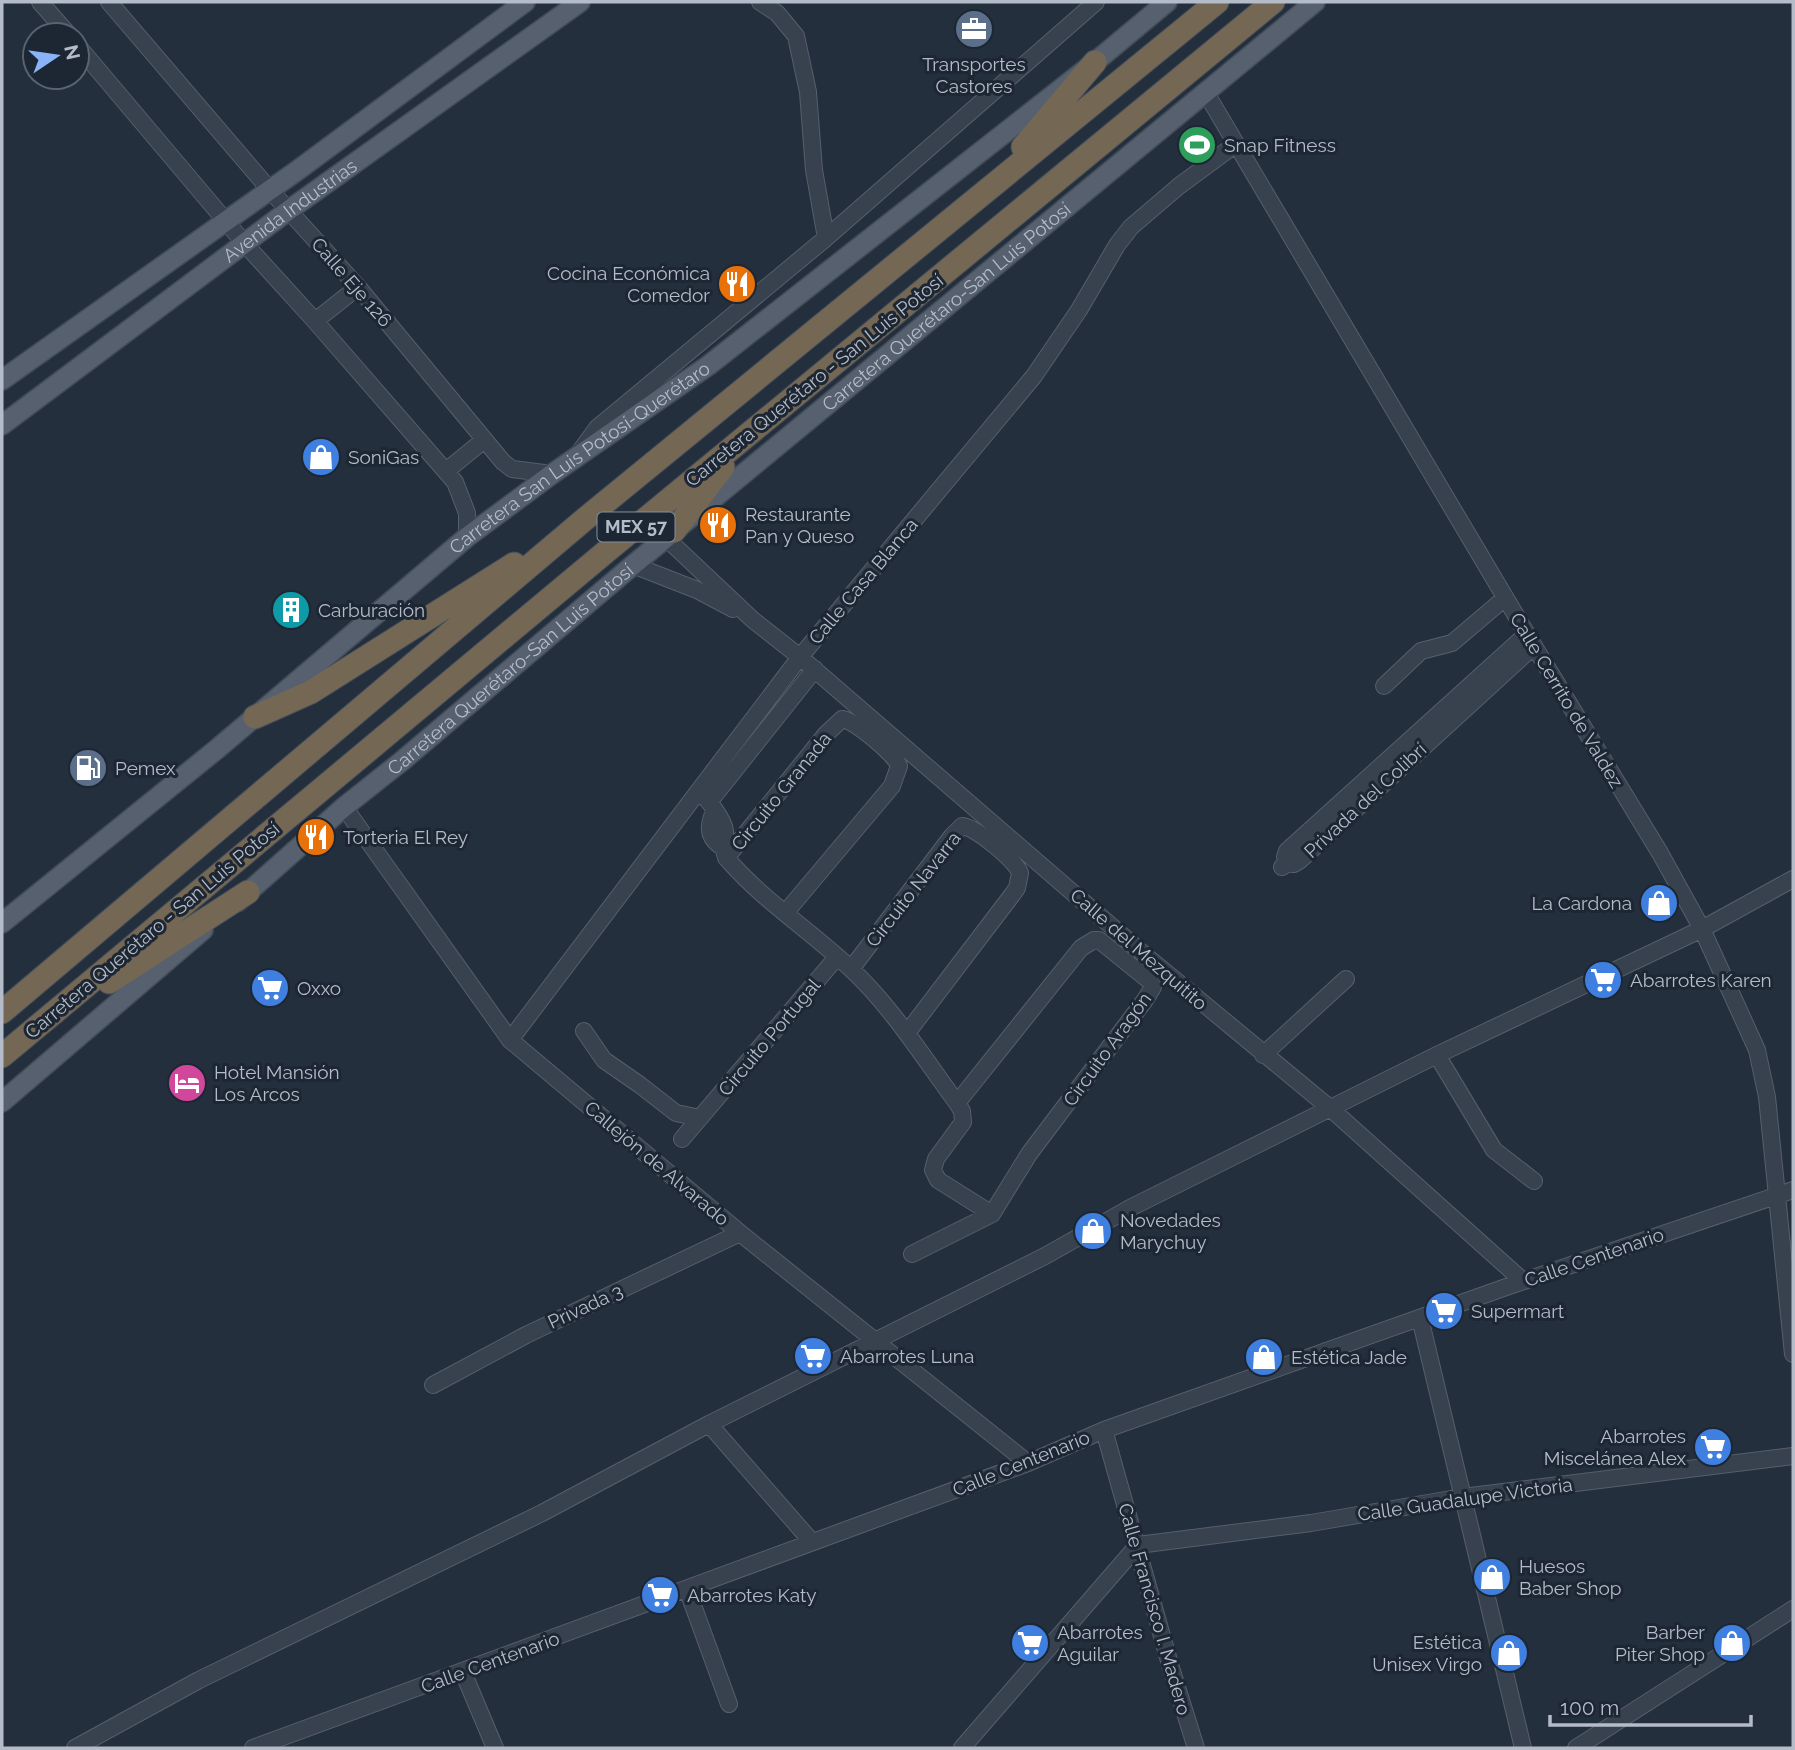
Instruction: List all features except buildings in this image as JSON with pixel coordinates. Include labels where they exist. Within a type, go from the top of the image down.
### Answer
[{"type":"highway","name":"Carretera Querétaro - San Luis Potosí","points":[[2,1012],[585,519],[1217,2]]},
{"type":"highway","name":"Carretera Querétaro - San Luis Potosí","points":[[2,1056],[1273,2]]},
{"type":"highway","points":[[982,194],[1095,62]]},
{"type":"highway","points":[[670,534],[748,435]]},
{"type":"highway","points":[[255,717],[311,691],[585,519]]},
{"type":"highway","points":[[24,1037],[248,892]]},
{"type":"main road","name":"Avenida Industrias","points":[[2,380],[270,190],[525,2]]},
{"type":"main road","name":"Avenida Industrias","points":[[2,425],[289,210],[580,2]]},
{"type":"main road","name":"Carretera San Luis Potosí-Querétaro","points":[[2,923],[255,717],[467,537],[552,474],[709,365],[1095,62],[1167,2]]},
{"type":"main road","name":"Carretera Querétaro-San Luis Potosí","points":[[2,1102],[344,807],[670,534],[1315,2]]},
{"type":"street","points":[[40,2],[57,21]]},
{"type":"street","name":"Calle Eje 126","points":[[109,2],[270,190],[358,287],[503,462],[512,469],[552,474]]},
{"type":"street","points":[[760,2],[777,13],[796,36],[808,92],[814,170],[826,238]]},
{"type":"street","points":[[576,457],[597,428],[826,238],[1096,2]]},
{"type":"street","points":[[91,61],[245,244],[455,482],[467,513],[467,537]]},
{"type":"street","name":"Calle Cerrito de Valdez","points":[[1206,93],[1530,640],[1660,853],[1702,929],[1757,1050],[1785,1192],[1793,1354]]},
{"type":"street","name":"Calle Casa Blanca","points":[[510,1040],[708,802],[800,657],[1034,376],[1079,310],[1116,245],[1131,227],[1179,186],[1236,144]]},
{"type":"street","points":[[315,321],[358,287]]},
{"type":"street","points":[[446,471],[484,440]]},
{"type":"street","name":"Calle del Mezquitito","points":[[670,534],[754,620],[815,669],[1264,1055],[1331,1109],[1523,1282]]},
{"type":"street","name":"Calle del Mezquitito","points":[[633,565],[697,590],[754,620]]},
{"type":"street","points":[[1384,686],[1422,652],[1452,643],[1505,598]]},
{"type":"street","name":"Privada del Colibrí","points":[[1285,865],[1287,851],[1325,826],[1530,640]]},
{"type":"street","points":[[815,669],[708,802],[723,822],[724,852],[755,888],[851,969],[907,1033],[962,1111],[963,1122],[936,1159],[933,1170],[938,1180],[992,1214]]},
{"type":"street","name":"Circuito Granada","points":[[724,852],[842,719],[853,723],[895,758],[899,766],[892,786],[786,912]]},
{"type":"street","name":"Callejón de Alvarado","points":[[344,807],[510,1040],[740,1233],[1028,1463]]},
{"type":"street","name":"Circuito Navarra","points":[[851,969],[962,826],[973,829],[1015,864],[1020,873],[1017,888],[907,1033]]},
{"type":"street","points":[[75,1748],[199,1681],[542,1513],[709,1423],[1035,1261],[1130,1209],[1437,1055],[1702,929],[1793,879]]},
{"type":"street","name":"Circuito Aragón","points":[[957,1103],[1081,947],[1099,940],[1151,982],[1153,987],[1145,1000],[1029,1154],[992,1214]]},
{"type":"street","name":"Circuito Portugal","points":[[682,1139],[837,957]]},
{"type":"street","points":[[1264,1055],[1346,979]]},
{"type":"street","points":[[584,1031],[604,1060],[640,1084],[676,1114],[701,1118]]},
{"type":"street","points":[[1437,1055],[1494,1150],[1534,1181]]},
{"type":"street","name":"Calle Centenario","points":[[253,1748],[1028,1463],[1104,1430],[1785,1192]]},
{"type":"street","points":[[912,1254],[992,1214]]},
{"type":"street","name":"Privada 3","points":[[433,1385],[526,1335],[740,1233]]},
{"type":"street","points":[[1420,1318],[1523,1748]]},
{"type":"street","points":[[709,1423],[811,1542]]},
{"type":"street","name":"Calle Francisco I. Madero","points":[[1104,1430],[1196,1748]]},
{"type":"street","name":"Calle Guadalupe Victoria","points":[[1138,1545],[1311,1522],[1463,1497],[1793,1456]]},
{"type":"street","points":[[961,1748],[1138,1545]]},
{"type":"street","points":[[687,1589],[729,1704]]},
{"type":"street","points":[[1576,1748],[1793,1609]]},
{"type":"street","points":[[463,1672],[495,1748]]},
{"type":"place","name":"Transportes Castores","points":[[974,29]]},
{"type":"place","name":"Snap Fitness","points":[[1197,145]]},
{"type":"place","name":"Cocina Económica Comedor","points":[[737,284]]},
{"type":"place","name":"SoniGas","points":[[321,457]]},
{"type":"place","name":"Restaurante Pan y Queso","points":[[718,525]]},
{"type":"place","name":"Carburación","points":[[291,610]]},
{"type":"place","name":"Pemex","points":[[88,768]]},
{"type":"place","name":"Torteria El Rey","points":[[316,837]]},
{"type":"place","name":"La Cardona","points":[[1659,903]]},
{"type":"place","name":"Abarrotes Karen","points":[[1603,980]]},
{"type":"place","name":"Oxxo","points":[[270,988]]},
{"type":"place","name":"Hotel Mansión Los Arcos","points":[[187,1083]]},
{"type":"place","name":"Novedades Marychuy","points":[[1093,1231]]},
{"type":"place","name":"Supermart","points":[[1444,1311]]},
{"type":"place","name":"Abarrotes Luna","points":[[813,1356]]},
{"type":"place","name":"Estética Jade","points":[[1264,1357]]},
{"type":"place","name":"Abarrotes Miscelánea Alex","points":[[1713,1447]]},
{"type":"place","name":"Huesos Baber Shop","points":[[1492,1577]]},
{"type":"place","name":"Abarrotes Katy","points":[[660,1595]]},
{"type":"place","name":"Abarrotes Aguilar","points":[[1030,1643]]},
{"type":"place","name":"Barber Piter Shop","points":[[1732,1643]]},
{"type":"place","name":"Estética Unisex Virgo","points":[[1509,1653]]}]
